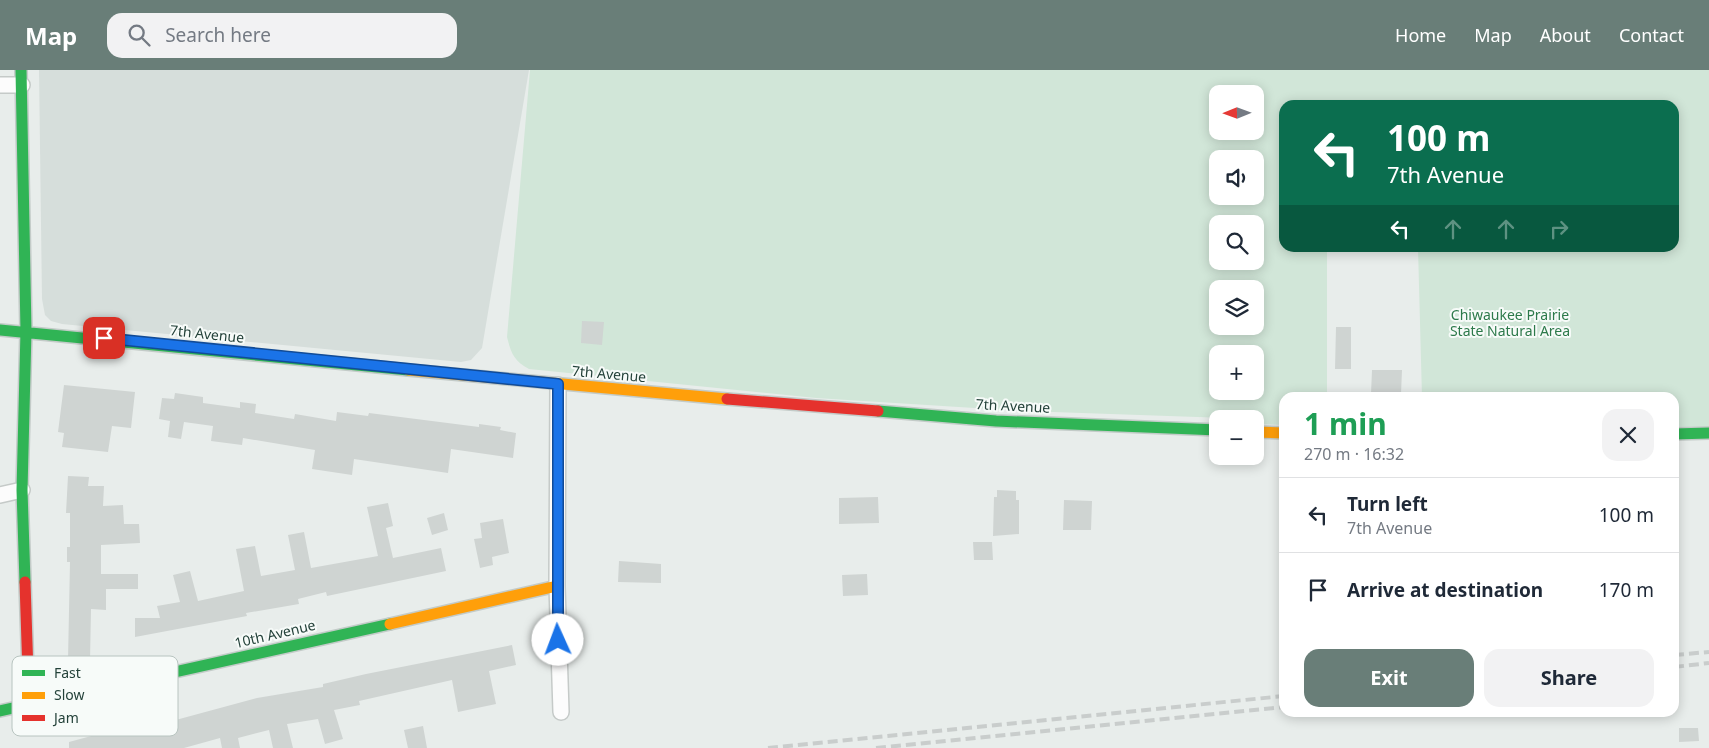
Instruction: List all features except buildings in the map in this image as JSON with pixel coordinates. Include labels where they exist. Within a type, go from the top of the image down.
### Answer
[{"type":"street","points":[[22,70],[26,331],[22,490],[27,656]]},
{"type":"street","points":[[0,85],[22,85]]},
{"type":"street","name":"7th Avenue","points":[[0,330],[26,331],[558,384],[996,421],[1209,430]]},
{"type":"street","points":[[558,384],[557,586],[561,712]]},
{"type":"street","points":[[1264,432],[1279,433]]},
{"type":"street","points":[[1679,434],[1709,433]]},
{"type":"street","points":[[0,496],[22,490]]},
{"type":"street","name":"10th Avenue","points":[[178,671],[557,586]]},
{"type":"shaded area","points":[[39,70],[529,70],[482,348],[471,360],[461,362],[62,324],[51,321],[45,315],[42,299]]},
{"type":"green space","name":"Chiwaukee Prairie State Natural Area","points":[[530,70],[1709,70],[1709,426],[1679,427],[1679,392],[1422,392],[1418,252],[1679,252],[1679,100],[1279,100],[1279,252],[1327,252],[1327,392],[1279,392],[1279,425],[1264,424],[1264,410],[1209,410],[1209,417],[1024,411],[816,398],[529,369],[514,356],[507,337]]},
{"type":"railway","points":[[1679,655],[1709,652]]},
{"type":"railway","points":[[1679,666],[1709,663]]},
{"type":"railway","points":[[768,748],[1279,697]]},
{"type":"railway","points":[[876,748],[1279,708]]},
{"type":"traffic: fast","points":[[21,70],[26,331],[22,490],[25,582]]},
{"type":"traffic: fast","points":[[0,330],[408,370]]},
{"type":"traffic: fast","points":[[878,411],[996,421],[1209,430]]},
{"type":"traffic: fast","points":[[1679,434],[1709,433]]},
{"type":"traffic: fast","points":[[178,671],[390,624]]},
{"type":"traffic: fast","points":[[0,711],[12,708]]},
{"type":"traffic: slow","points":[[408,370],[727,399]]},
{"type":"traffic: slow","points":[[1264,432],[1279,433]]},
{"type":"traffic: slow","points":[[390,624],[557,586]]},
{"type":"traffic: jam","points":[[727,399],[878,411]]},
{"type":"traffic: jam","points":[[25,582],[27,656]]},
{"type":"route","points":[[104,338],[558,384],[558,640]]}]
